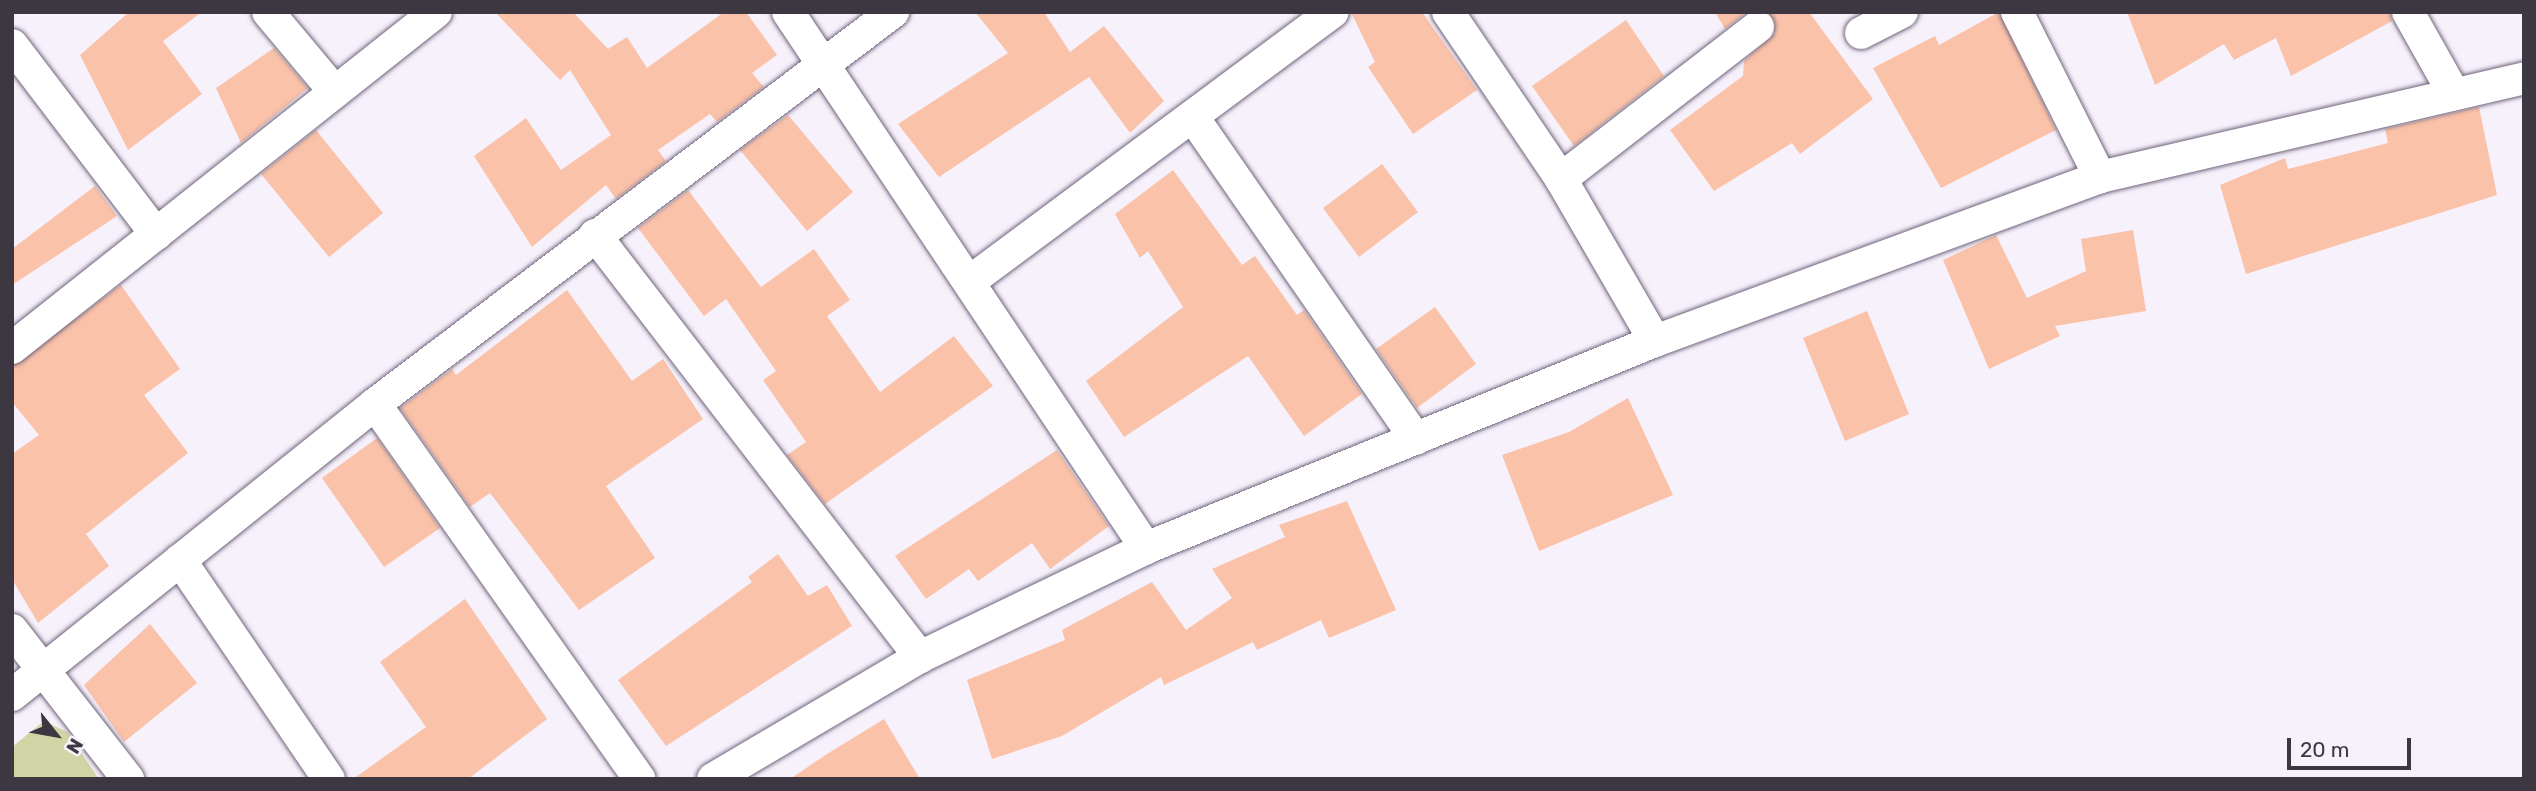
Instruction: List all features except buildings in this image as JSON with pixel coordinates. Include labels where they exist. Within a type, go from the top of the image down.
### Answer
[{"type":"street","points":[[268,12],[335,92]]},
{"type":"street","points":[[12,348],[436,12]]},
{"type":"street","points":[[788,12],[826,64],[1146,548]]},
{"type":"street","points":[[12,695],[375,404],[892,12]]},
{"type":"street","points":[[969,282],[1195,120],[1333,12]]},
{"type":"street","points":[[1448,12],[1561,179],[1655,341]]},
{"type":"street","points":[[1861,33],[1902,12]]},
{"type":"street","points":[[2017,12],[2100,177]]},
{"type":"street","points":[[2408,12],[2454,94]]},
{"type":"street","points":[[1561,179],[1758,27]]},
{"type":"street","points":[[12,45],[156,234]]},
{"type":"street","points":[[713,779],[920,657],[1146,548],[1655,341],[2100,177],[2524,78]]},
{"type":"street","points":[[1195,120],[1416,439]]},
{"type":"street","points":[[595,235],[920,657]]},
{"type":"street","points":[[375,404],[640,779]]},
{"type":"street","points":[[180,560],[329,779]]},
{"type":"street","points":[[12,630],[128,779]]},
{"type":"green space","points":[[44,721],[67,732],[99,779],[12,779],[12,747]]}]
